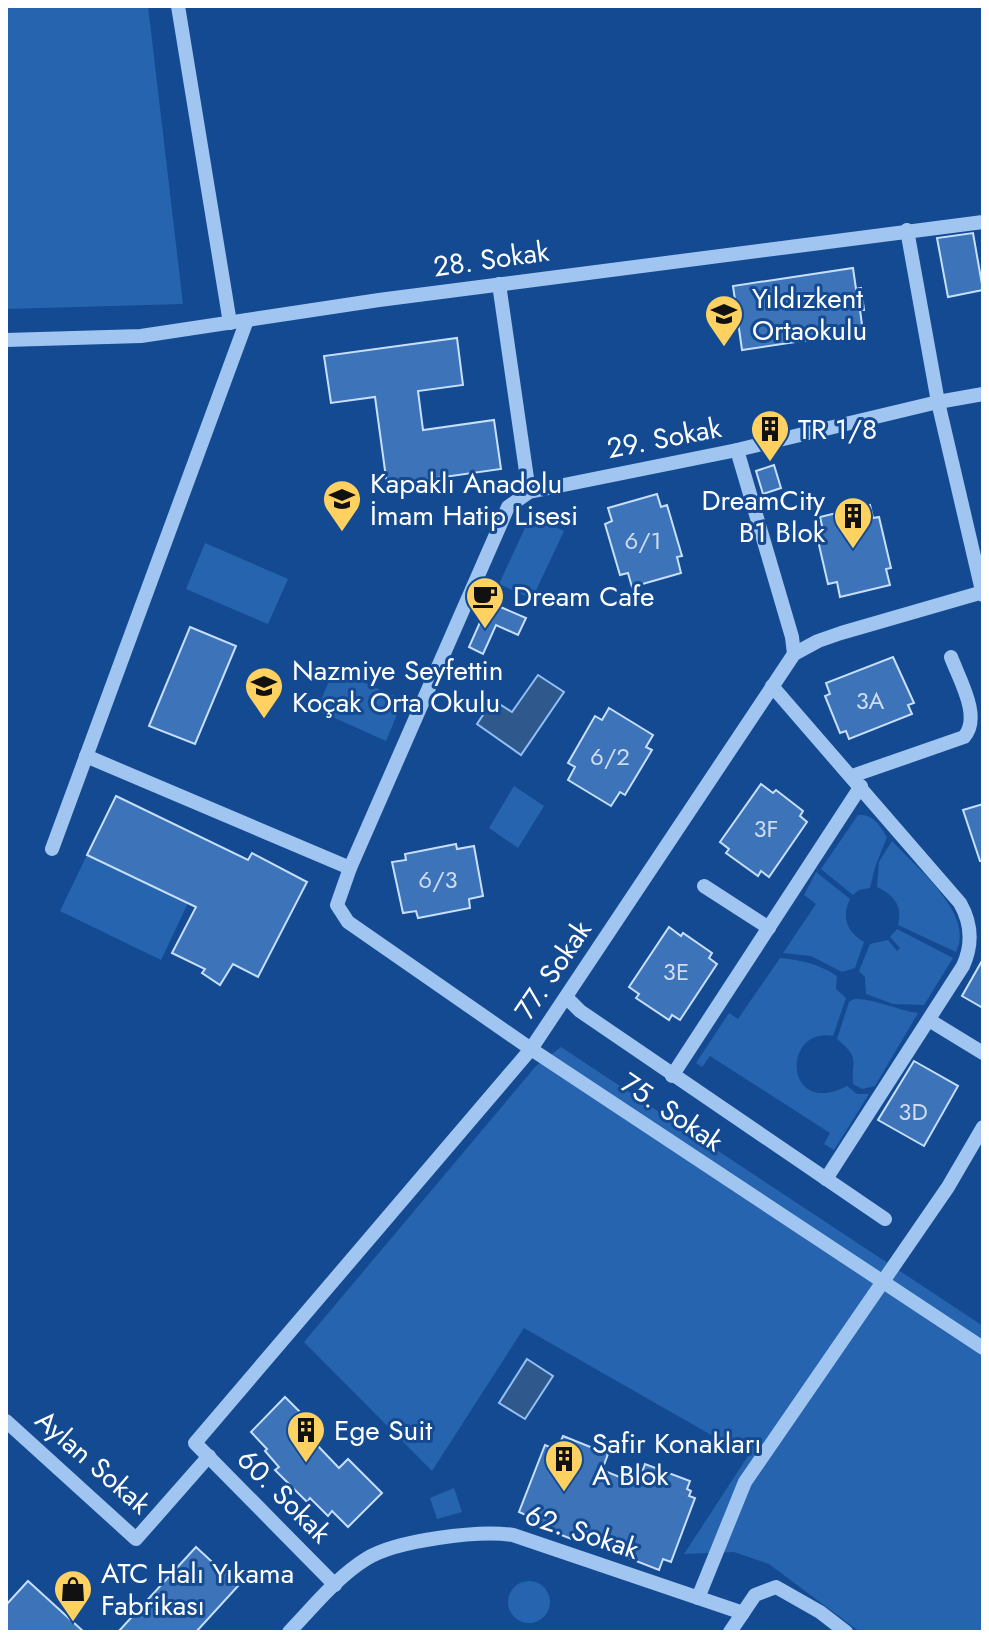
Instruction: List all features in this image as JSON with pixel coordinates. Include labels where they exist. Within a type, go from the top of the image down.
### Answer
[{"type":"street","points":[[178,6],[230,323]]},
{"type":"street","name":"28. Sokak","points":[[6,340],[141,336],[499,284],[983,222]]},
{"type":"street","points":[[907,230],[938,402],[983,593]]},
{"type":"street","points":[[86,756],[350,868],[508,507],[529,492],[499,284]]},
{"type":"street","points":[[52,849],[247,320]]},
{"type":"street","name":"29. Sokak","points":[[529,492],[737,450],[983,394]]},
{"type":"street","points":[[737,450],[792,637],[794,654]]},
{"type":"street","name":"77. Sokak","points":[[195,1443],[531,1049],[794,654],[841,633],[983,593]]},
{"type":"street","points":[[672,1076],[769,928],[856,781],[964,737],[969,732],[972,717],[951,657]]},
{"type":"street","points":[[772,686],[960,903],[968,922],[971,942],[967,958],[826,1179]]},
{"type":"street","name":"75. Sokak","points":[[350,868],[338,898],[339,911],[348,922],[531,1049],[983,1348]]},
{"type":"street","points":[[704,886],[769,928]]},
{"type":"street","points":[[567,998],[580,1011],[672,1076],[885,1219]]},
{"type":"street","points":[[929,1020],[983,1053]]},
{"type":"street","points":[[698,1598],[745,1482],[948,1187],[983,1127]]},
{"type":"street","name":"Aylan Sokak","points":[[6,1421],[136,1539],[209,1456]]},
{"type":"street","name":"60. Sokak","points":[[195,1443],[335,1585]]},
{"type":"street","name":"62. Sokak","points":[[294,1630],[335,1585],[366,1559],[386,1550],[475,1534],[498,1533],[513,1535],[743,1613]]},
{"type":"street","points":[[730,1632],[755,1595],[776,1587],[820,1612],[846,1632]]},
{"type":"shaded area","points":[[6,6],[148,6],[183,304],[6,309]]},
{"type":"shaded area","points":[[531,515],[564,531],[532,599],[499,584]]},
{"type":"shaded area","points":[[205,543],[288,579],[268,624],[186,589]]},
{"type":"shaded area","points":[[334,669],[403,700],[386,741],[317,710]]},
{"type":"shaded area","points":[[538,675],[564,692],[521,755],[477,724],[493,700],[512,712]]},
{"type":"shaded area","points":[[514,786],[544,806],[518,848],[489,828]]},
{"type":"shaded area","points":[[858,815],[872,818],[887,837],[870,888],[853,895],[821,869]]},
{"type":"shaded area","points":[[892,841],[951,907],[960,938],[956,952],[898,925],[896,902],[877,887],[879,862]]},
{"type":"shaded area","points":[[87,855],[188,903],[161,960],[60,911]]},
{"type":"shaded area","points":[[816,872],[850,899],[846,912],[847,924],[853,934],[864,942],[855,968],[842,972],[811,956],[783,953],[816,904],[804,895]]},
{"type":"shaded area","points":[[897,929],[953,958],[924,1005],[893,1004],[866,994],[865,977],[859,971],[870,944],[888,940],[897,951],[900,948],[890,937]]},
{"type":"shaded area","points":[[780,958],[810,963],[837,976],[836,989],[846,998],[833,1036],[816,1037],[805,1044],[798,1056],[797,1070],[801,1082],[811,1091],[826,1093],[847,1086],[857,1094],[869,1094],[834,1150],[824,1144],[830,1133],[710,1056],[702,1067],[696,1063],[729,1013],[738,1019]]},
{"type":"shaded area","points":[[854,999],[918,1013],[875,1086],[862,1089],[853,1084],[852,1055],[837,1039],[849,1002]]},
{"type":"shaded area","points":[[561,1047],[983,1326],[983,1632],[860,1632],[769,1564],[734,1552],[684,1554],[748,1456],[524,1328],[432,1471],[304,1342],[536,1066]]},
{"type":"shaded area","points":[[527,1359],[553,1376],[525,1419],[499,1403]]},
{"type":"shaded area","points":[[454,1488],[462,1512],[437,1519],[430,1498]]},
{"type":"shaded area","points":[[529,1581],[544,1587],[550,1602],[544,1617],[529,1623],[514,1617],[508,1602],[514,1587]]},
{"type":"building","points":[[973,233],[983,290],[948,297],[937,238]]},
{"type":"building","points":[[853,268],[856,289],[861,288],[863,332],[742,350],[733,286]]},
{"type":"building","points":[[457,338],[463,385],[418,391],[423,430],[494,420],[501,469],[387,485],[375,397],[331,403],[324,356]]},
{"type":"building","points":[[774,465],[781,488],[763,494],[756,471]]},
{"type":"building","points":[[657,494],[661,507],[667,505],[682,556],[677,557],[681,573],[632,587],[628,573],[620,575],[605,524],[612,521],[608,508]]},
{"type":"building","name":"DreamCity B1 Blok","points":[[870,505],[873,518],[879,517],[891,568],[886,569],[890,585],[840,597],[837,582],[828,584],[816,532],[823,530],[820,517]]},
{"type":"building","name":"Dream Cafe","points":[[489,602],[526,618],[518,635],[496,625],[483,654],[469,647]]},
{"type":"building","points":[[190,627],[236,646],[195,744],[149,726]]},
{"type":"building","points":[[893,657],[914,703],[908,705],[912,714],[849,739],[846,731],[840,733],[825,696],[830,694],[826,683]]},
{"type":"building","points":[[609,708],[653,735],[646,747],[652,750],[625,795],[620,792],[611,806],[568,780],[575,767],[568,763],[595,716],[602,720]]},
{"type":"building","points":[[761,784],[773,793],[776,790],[803,811],[800,816],[807,822],[769,877],[761,871],[758,876],[726,853],[729,849],[720,842]]},
{"type":"building","points":[[116,796],[248,860],[252,853],[307,882],[258,977],[233,964],[220,985],[202,973],[205,969],[172,953],[196,907],[87,855]]},
{"type":"building","points":[[983,804],[983,861],[980,861],[963,810]]},
{"type":"building","points":[[456,844],[457,849],[474,846],[483,896],[469,899],[470,908],[418,918],[416,911],[403,913],[392,862],[406,860],[405,854]]},
{"type":"building","points":[[669,927],[712,953],[709,958],[717,964],[680,1020],[672,1015],[669,1020],[636,998],[639,994],[629,987]]},
{"type":"building","points":[[983,959],[983,1008],[962,996]]},
{"type":"building","points":[[914,1061],[958,1086],[924,1146],[878,1120]]},
{"type":"building","name":"Ege Suit","points":[[285,1397],[324,1436],[316,1444],[339,1468],[348,1459],[382,1493],[348,1527],[332,1511],[328,1516],[310,1498],[307,1502],[275,1470],[279,1467],[251,1432]]},
{"type":"building","points":[[563,1436],[608,1454],[602,1470],[632,1482],[634,1476],[640,1478],[645,1464],[690,1481],[687,1489],[691,1491],[689,1496],[695,1498],[671,1562],[663,1559],[659,1570],[613,1552],[617,1544],[578,1529],[574,1540],[528,1522],[530,1517],[519,1512],[545,1445],[557,1450]]},
{"type":"building","points":[[196,1547],[238,1586],[196,1632],[118,1632]]},
{"type":"building","points":[[28,1581],[84,1632],[6,1632],[6,1605]]},
{"type":"place","name":"Yıldızkent Ortaokulu","points":[[724,348]]},
{"type":"place","name":"TR 1/8","points":[[770,463]]},
{"type":"place","name":"Kapaklı Anadolu İmam Hatip Lisesi","points":[[342,533]]},
{"type":"place","name":"DreamCity B1 Blok","points":[[853,550]]},
{"type":"place","name":"Dream Cafe","points":[[485,630]]},
{"type":"place","name":"Nazmiye Seyfettin Koçak Orta Okulu","points":[[264,720]]},
{"type":"place","name":"Ege Suit","points":[[306,1464]]},
{"type":"place","name":"Safir Konakları A Blok","points":[[564,1493]]},
{"type":"place","name":"ATC Halı Yıkama Fabrikası","points":[[73,1623]]}]
